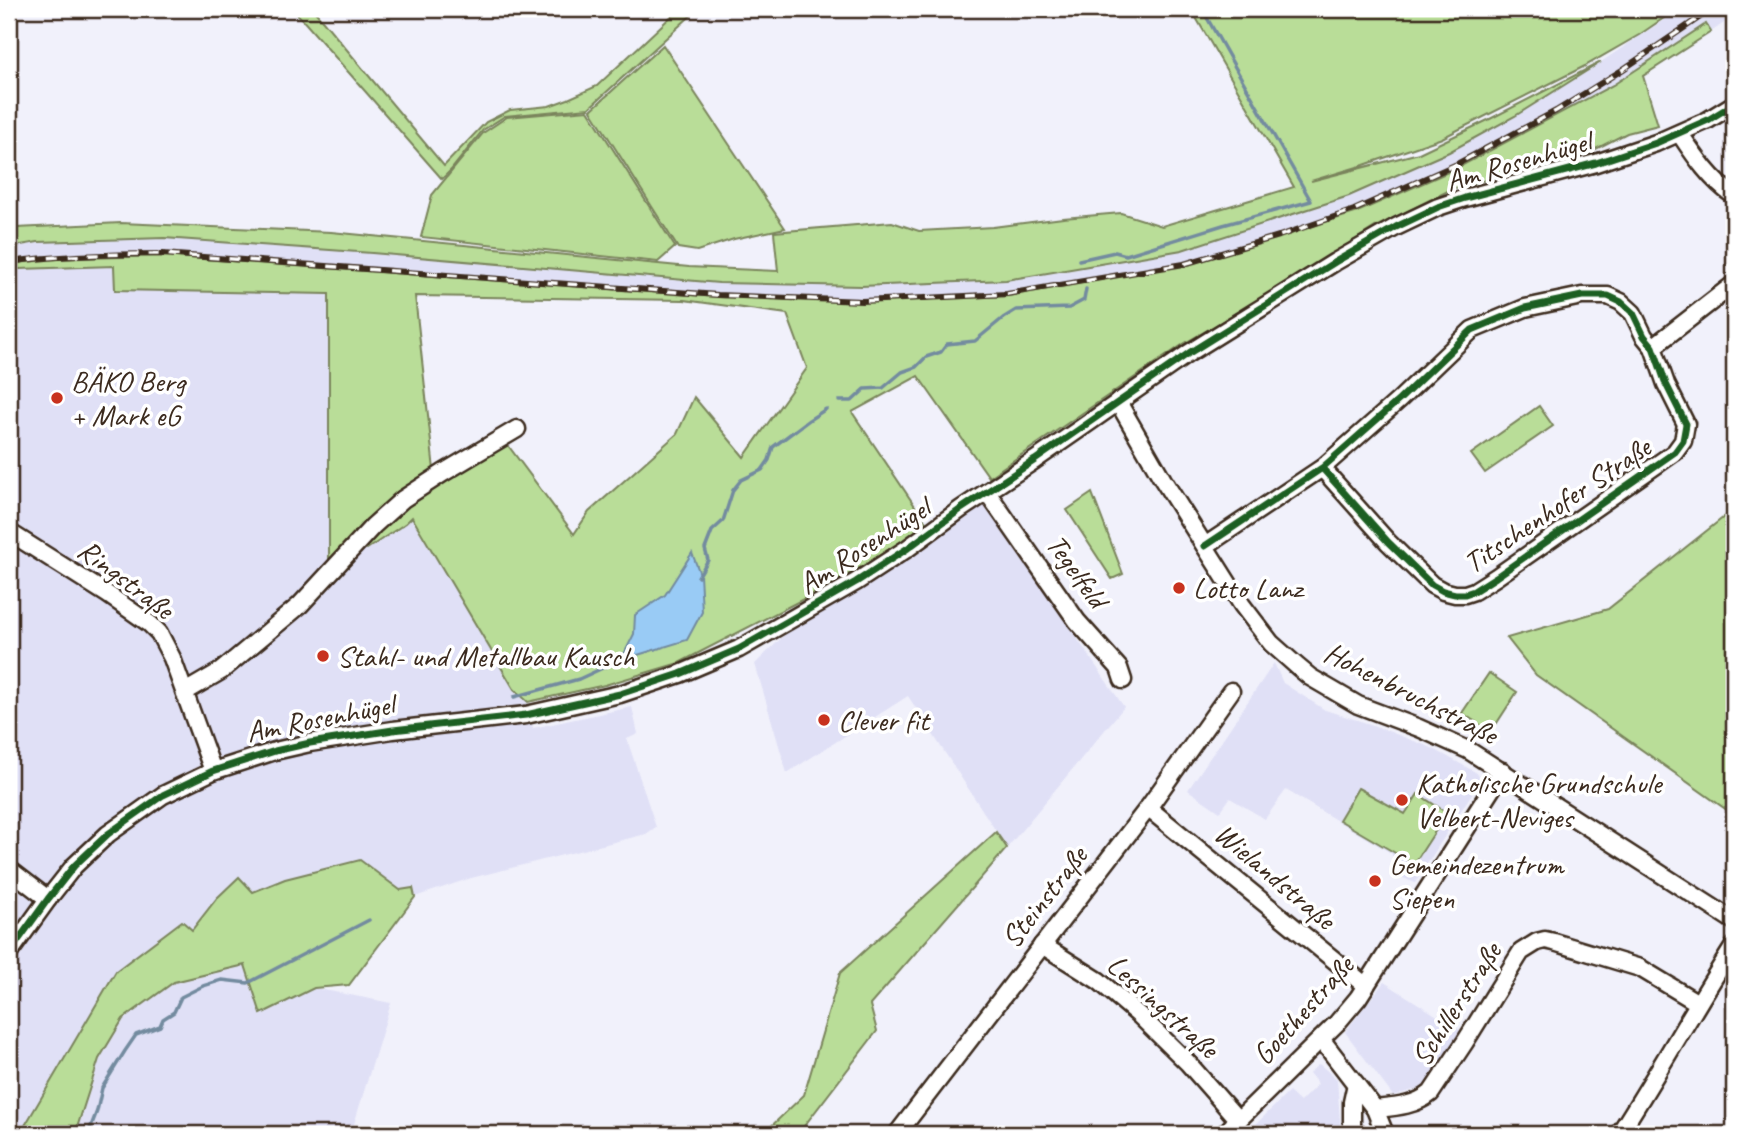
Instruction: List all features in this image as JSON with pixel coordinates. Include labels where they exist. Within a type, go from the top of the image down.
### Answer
[{"type":"street","name":"Am Rosenhügel","points":[[9,953],[74,866],[108,834],[163,795],[213,771],[275,751],[393,730],[526,715],[572,706],[620,694],[680,674],[739,649],[834,595],[908,548],[1189,353],[1396,227],[1438,207],[1465,198],[1596,163],[1680,134],[1734,104]]},
{"type":"street","points":[[1680,134],[1718,185],[1734,196]]},
{"type":"street","points":[[1653,348],[1734,284]]},
{"type":"street","name":"Titschenhofer Straße","points":[[1205,546],[1322,468],[1472,330],[1525,308],[1582,296],[1608,296],[1621,302],[1633,313],[1653,348],[1666,384],[1686,424],[1683,441],[1675,452],[1517,563],[1465,594],[1443,591],[1432,584],[1388,542],[1322,468]]},
{"type":"street","name":"Hohenbruchstraße","points":[[1118,402],[1163,480],[1255,624],[1278,650],[1310,677],[1358,705],[1468,750],[1734,921]]},
{"type":"street","points":[[185,692],[220,671],[300,605],[373,526],[403,499],[517,429]]},
{"type":"street","name":"Tegelfeld","points":[[987,492],[1077,621],[1119,668],[1123,680]]},
{"type":"street","name":"Ringstraße","points":[[9,532],[107,594],[159,633],[185,692],[213,771]]},
{"type":"street","name":"Steinstraße","points":[[904,1132],[1042,945],[1148,808],[1231,691]]},
{"type":"street","name":"Goethestraße","points":[[1224,1134],[1345,1014],[1366,986],[1503,771]]},
{"type":"street","name":"Wielandstraße","points":[[1148,808],[1366,986]]},
{"type":"street","points":[[9,869],[48,899]]},
{"type":"street","name":"Schillerstraße","points":[[1375,1109],[1412,1103],[1431,1093],[1521,952],[1536,942],[1554,942],[1640,968],[1698,1003]]},
{"type":"street","name":"Lessingstraße","points":[[1042,945],[1099,981],[1140,1016],[1188,1063],[1238,1120]]},
{"type":"street","points":[[1619,1134],[1734,946]]},
{"type":"street","points":[[1321,1039],[1375,1109],[1385,1134]]},
{"type":"street","points":[[1352,1134],[1352,1102],[1356,1084]]},
{"type":"shaded area","points":[[1680,9],[1734,9],[1734,16],[1711,32],[1705,24],[1613,85],[1457,168],[1355,213],[1184,265],[1008,296],[862,302],[719,297],[164,256],[41,259],[9,265],[9,247],[38,242],[164,238],[719,283],[861,286],[1006,280],[1182,250],[1349,196],[1449,152],[1515,116]]},
{"type":"shaded area","points":[[114,266],[115,290],[329,294],[329,562],[362,547],[368,549],[406,523],[411,516],[514,689],[528,702],[533,728],[632,707],[638,734],[627,739],[656,827],[646,834],[471,878],[415,897],[413,888],[400,890],[360,860],[285,879],[253,892],[239,877],[217,898],[20,1134],[9,1134],[9,271]]},
{"type":"shaded area","points":[[986,497],[1018,552],[1124,707],[1007,848],[908,696],[787,773],[755,664],[809,611]]},
{"type":"shaded area","points":[[1274,663],[1283,683],[1325,710],[1432,748],[1477,773],[1478,784],[1415,883],[1403,878],[1391,853],[1286,790],[1265,819],[1230,798],[1220,812],[1188,790]]},
{"type":"shaded area","points":[[246,965],[261,1014],[314,988],[391,1003],[351,1134],[75,1134],[99,1059],[123,1019],[174,982]]},
{"type":"shaded area","points":[[1384,982],[1461,1031],[1424,1087],[1393,1096],[1345,1032]]},
{"type":"shaded area","points":[[1319,1064],[1337,1079],[1341,1134],[1260,1134],[1252,1128],[1289,1092],[1300,1102],[1318,1084],[1309,1073]]},
{"type":"green space","points":[[293,9],[313,9],[444,166],[486,122],[510,110],[549,106],[597,86],[679,9],[698,9],[589,108],[505,116],[483,130],[442,179]]},
{"type":"green space","points":[[1191,9],[1677,9],[1585,66],[1442,138],[1311,181],[1419,153],[1601,62],[1515,116],[1449,152],[1349,196],[1182,250],[1006,280],[861,286],[719,283],[164,238],[38,242],[9,247],[9,230],[16,228],[121,223],[331,232],[689,267],[778,271],[774,232],[892,222],[919,231],[993,227],[1121,213],[1162,226],[1294,187]]},
{"type":"green space","points":[[1706,24],[1711,32],[1643,76],[1658,125],[1627,133],[1588,153],[1454,188],[1375,227],[1185,343],[989,477],[918,376],[852,412],[929,527],[911,540],[817,592],[679,663],[605,685],[528,702],[514,689],[412,517],[367,549],[361,547],[329,563],[329,294],[115,290],[114,266],[9,271],[9,265],[41,259],[164,256],[719,297],[862,302],[1008,296],[1184,265],[1355,213],[1457,168],[1613,85]],"holes":[[[415,296],[684,300],[787,314],[807,368],[744,457],[694,397],[677,434],[589,512],[574,534],[504,440],[434,470]]]},
{"type":"green space","points":[[663,45],[785,228],[734,239],[697,251],[678,248],[591,110]]},
{"type":"green space","points":[[588,110],[675,247],[658,262],[421,237],[432,195],[483,133],[507,117]]},
{"type":"green space","points":[[1539,406],[1553,426],[1485,473],[1471,454]]},
{"type":"green space","points":[[1092,493],[1123,574],[1112,579],[1067,510]]},
{"type":"green space","points":[[1734,509],[1734,815],[1536,675],[1507,638],[1608,609]]},
{"type":"green space","points":[[1489,673],[1517,692],[1491,732],[1462,713]]},
{"type":"green space","points":[[1358,788],[1405,814],[1418,794],[1447,813],[1414,864],[1339,820]]},
{"type":"green space","points":[[996,832],[1007,848],[870,1005],[877,1031],[798,1134],[763,1134],[804,1095],[840,973]]},
{"type":"green space","points":[[360,860],[400,890],[413,888],[415,897],[349,985],[314,988],[261,1014],[245,965],[174,982],[123,1019],[99,1059],[75,1134],[20,1134],[116,971],[182,921],[192,930],[217,898],[239,877],[253,892],[285,879]]},
{"type":"water","points":[[692,553],[700,574],[702,612],[687,640],[621,660],[634,634],[635,615],[665,595]]},
{"type":"waterway","points":[[1079,260],[1115,252],[1126,255],[1311,201],[1202,9]]},
{"type":"waterway","points":[[839,401],[852,401],[865,389],[883,388],[902,372],[916,367],[926,357],[941,352],[947,344],[975,341],[1016,310],[1069,308],[1084,300],[1086,289]]},
{"type":"waterway","points":[[698,577],[708,560],[705,549],[712,531],[723,521],[733,490],[741,480],[762,470],[773,447],[826,409]]},
{"type":"waterway","points":[[514,697],[579,679],[622,659]]},
{"type":"waterway","points":[[90,1134],[102,1088],[125,1051],[136,1035],[160,1026],[163,1019],[174,1012],[181,997],[222,980],[248,983],[369,920]]},
{"type":"railway","points":[[9,262],[86,255],[163,254],[718,295],[862,301],[1007,294],[1184,264],[1354,210],[1457,164],[1556,111],[1712,9]]},
{"type":"cycle path","points":[[9,953],[74,866],[108,834],[163,795],[213,771],[275,751],[393,730],[526,715],[620,694],[680,674],[739,649],[856,582],[1189,353],[1396,227],[1438,207],[1465,198],[1596,163],[1656,143],[1708,120],[1734,104]]},
{"type":"cycle path","points":[[1205,546],[1322,468],[1472,330],[1525,308],[1582,296],[1608,296],[1621,302],[1633,313],[1644,336],[1653,347],[1666,384],[1686,424],[1683,441],[1675,452],[1496,577],[1465,594],[1443,591],[1432,585],[1388,542],[1322,468]]},
{"type":"place","name":"BÄKO Berg + Mark eG","points":[[57,398]]},
{"type":"place","name":"Lotto Lanz","points":[[1179,588]]},
{"type":"place","name":"Stahl- und Metallbau Kausch","points":[[323,656]]},
{"type":"place","name":"Clever fit","points":[[824,720]]},
{"type":"place","name":"Katholische Grundschule Velbert-Neviges","points":[[1402,800]]},
{"type":"place","name":"Gemeindezentrum Siepen","points":[[1375,881]]}]
